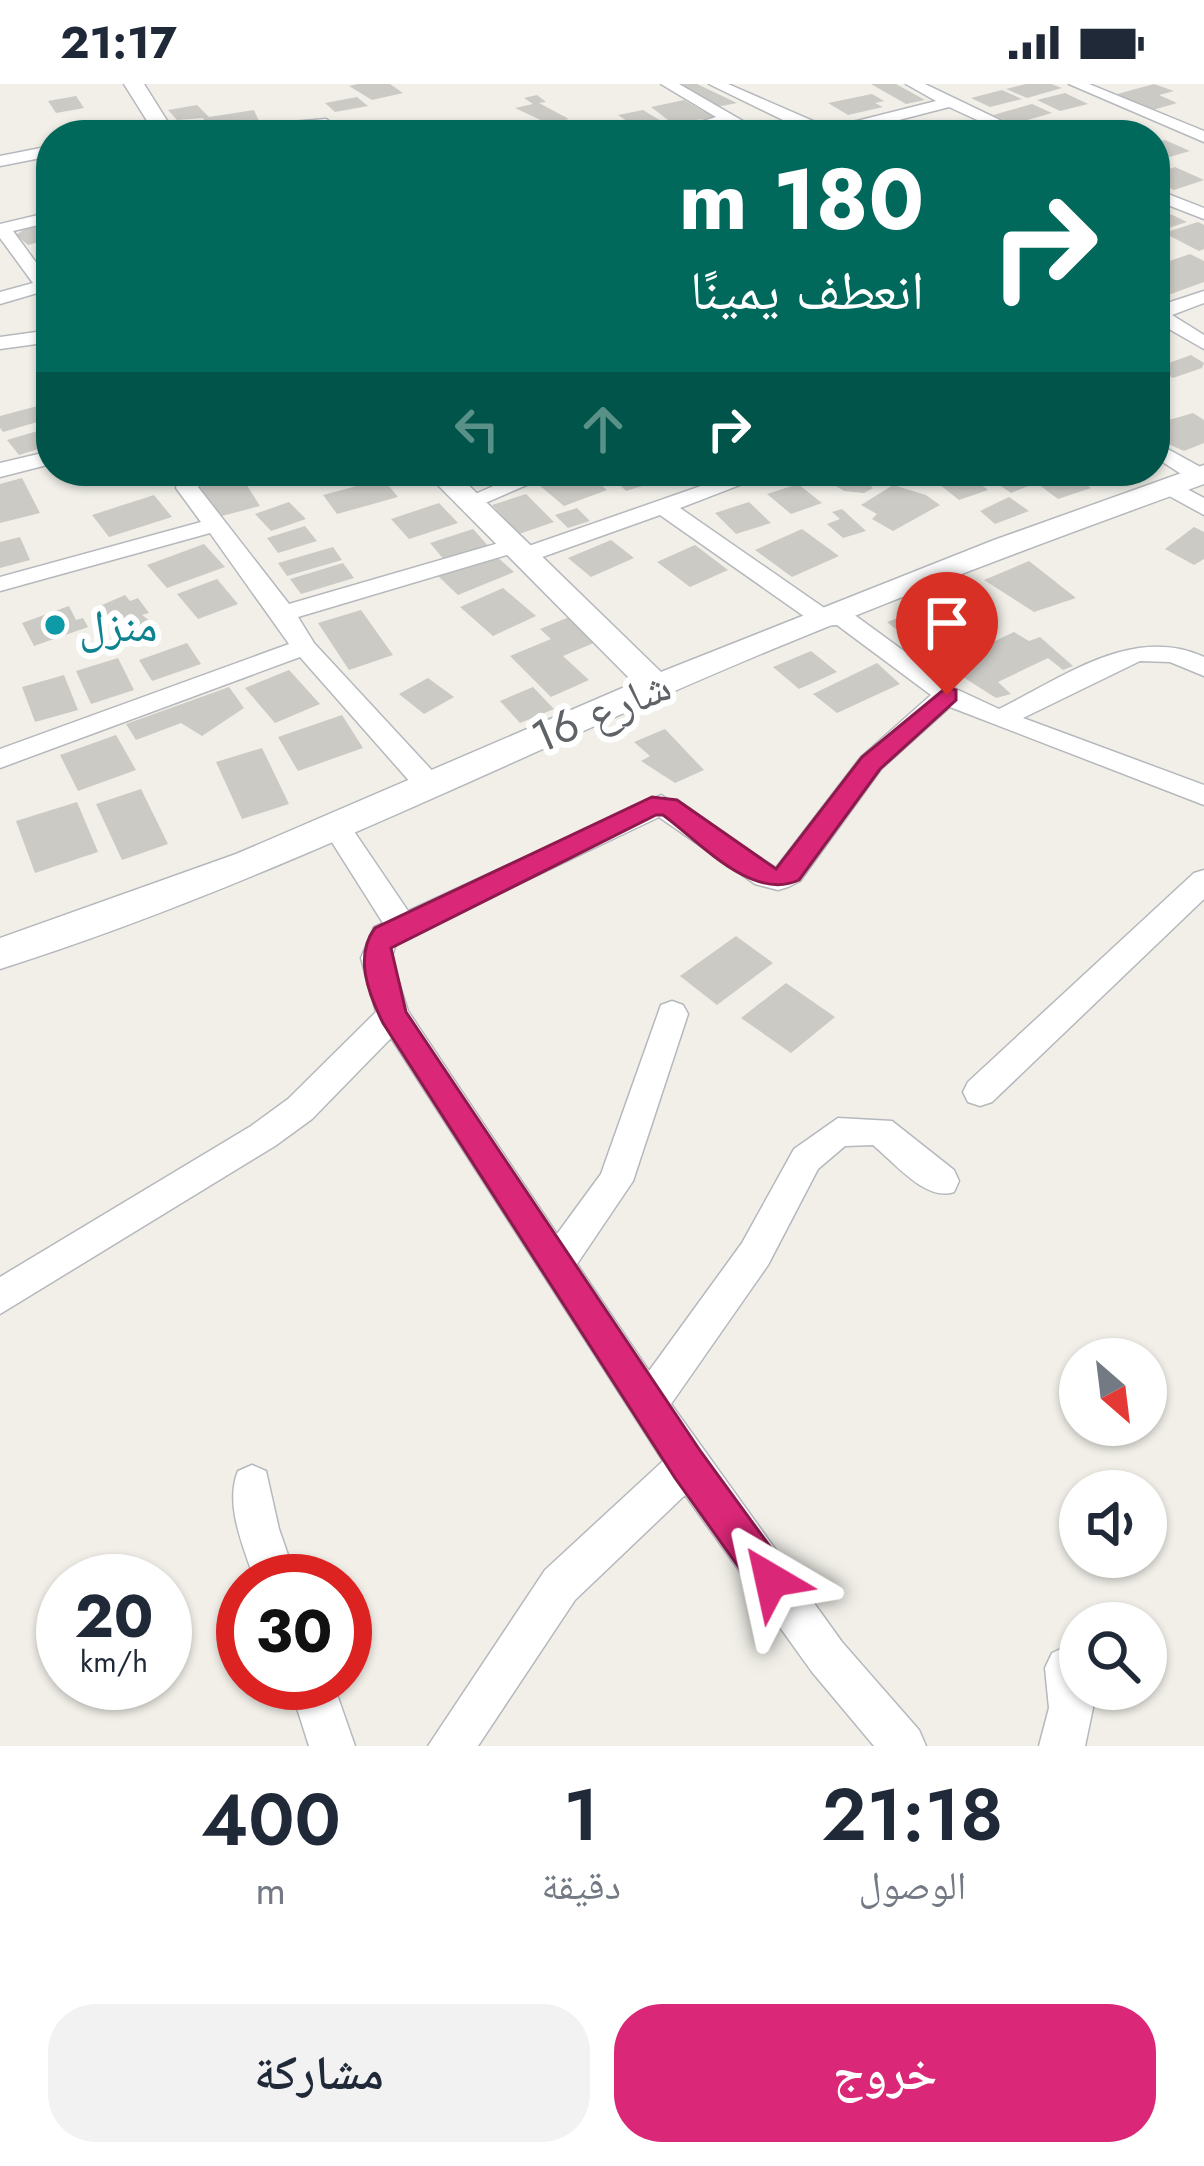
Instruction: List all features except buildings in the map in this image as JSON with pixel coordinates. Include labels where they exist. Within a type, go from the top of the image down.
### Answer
[{"type":"street","points":[[134,84],[157,120]]},
{"type":"street","points":[[668,84],[735,120]]},
{"type":"street","points":[[716,84],[796,120]]},
{"type":"street","points":[[914,84],[990,120]]},
{"type":"street","points":[[1076,84],[1163,120]]},
{"type":"street","points":[[881,120],[950,102]]},
{"type":"street","points":[[724,120],[732,118]]},
{"type":"street","points":[[1170,123],[1204,137]]},
{"type":"street","points":[[0,161],[36,154]]},
{"type":"street","points":[[1177,203],[1204,194]]},
{"type":"street","points":[[1170,200],[1204,214]]},
{"type":"street","points":[[36,221],[1,229],[36,274]]},
{"type":"street","points":[[0,298],[36,292]]},
{"type":"street","points":[[1170,311],[1204,297]]},
{"type":"street","points":[[1170,325],[1204,343]]},
{"type":"street","points":[[0,344],[36,338]]},
{"type":"street","points":[[0,470],[36,461]]},
{"type":"street","points":[[1170,462],[1195,486]]},
{"type":"street","points":[[187,486],[304,647],[429,785]]},
{"type":"street","points":[[453,486],[656,686]]},
{"type":"street","points":[[468,502],[509,486]]},
{"type":"street","points":[[690,486],[698,493]]},
{"type":"street","points":[[284,614],[518,551],[719,486]]},
{"type":"street","name":"شارع 16","points":[[0,954],[249,864],[656,686],[1005,546],[1195,486]]},
{"type":"street","points":[[660,505],[947,695],[1204,795]]},
{"type":"street","points":[[0,584],[215,525]]},
{"type":"street","points":[[0,759],[304,647]]},
{"type":"street","points":[[999,719],[1134,654],[1172,654],[1204,668]]},
{"type":"street","points":[[903,1746],[826,1657],[688,1465],[393,1015],[376,958],[385,935],[661,805],[765,876],[778,879],[790,874],[871,763],[947,695]]},
{"type":"street","points":[[335,825],[402,927]]},
{"type":"street","points":[[980,1092],[1204,880]]},
{"type":"street","points":[[556,1264],[616,1181],[672,1014]]},
{"type":"street","points":[[0,1297],[263,1136],[300,1108],[393,1015]]},
{"type":"street","points":[[648,1404],[755,1254],[806,1159],[838,1132],[880,1131],[942,1181]]},
{"type":"street","points":[[451,1746],[560,1585],[688,1465]]},
{"type":"street","points":[[252,1485],[267,1554]]},
{"type":"street","points":[[320,1710],[332,1746]]},
{"type":"street","points":[[1062,1746],[1071,1710]]},
{"type":"place","name":"منزل","points":[[55,625]]},
{"type":"route","points":[[771,1580],[688,1465],[393,1015],[376,958],[377,946],[385,935],[652,806],[668,806],[765,876],[778,879],[790,874],[871,763],[947,695]]}]
